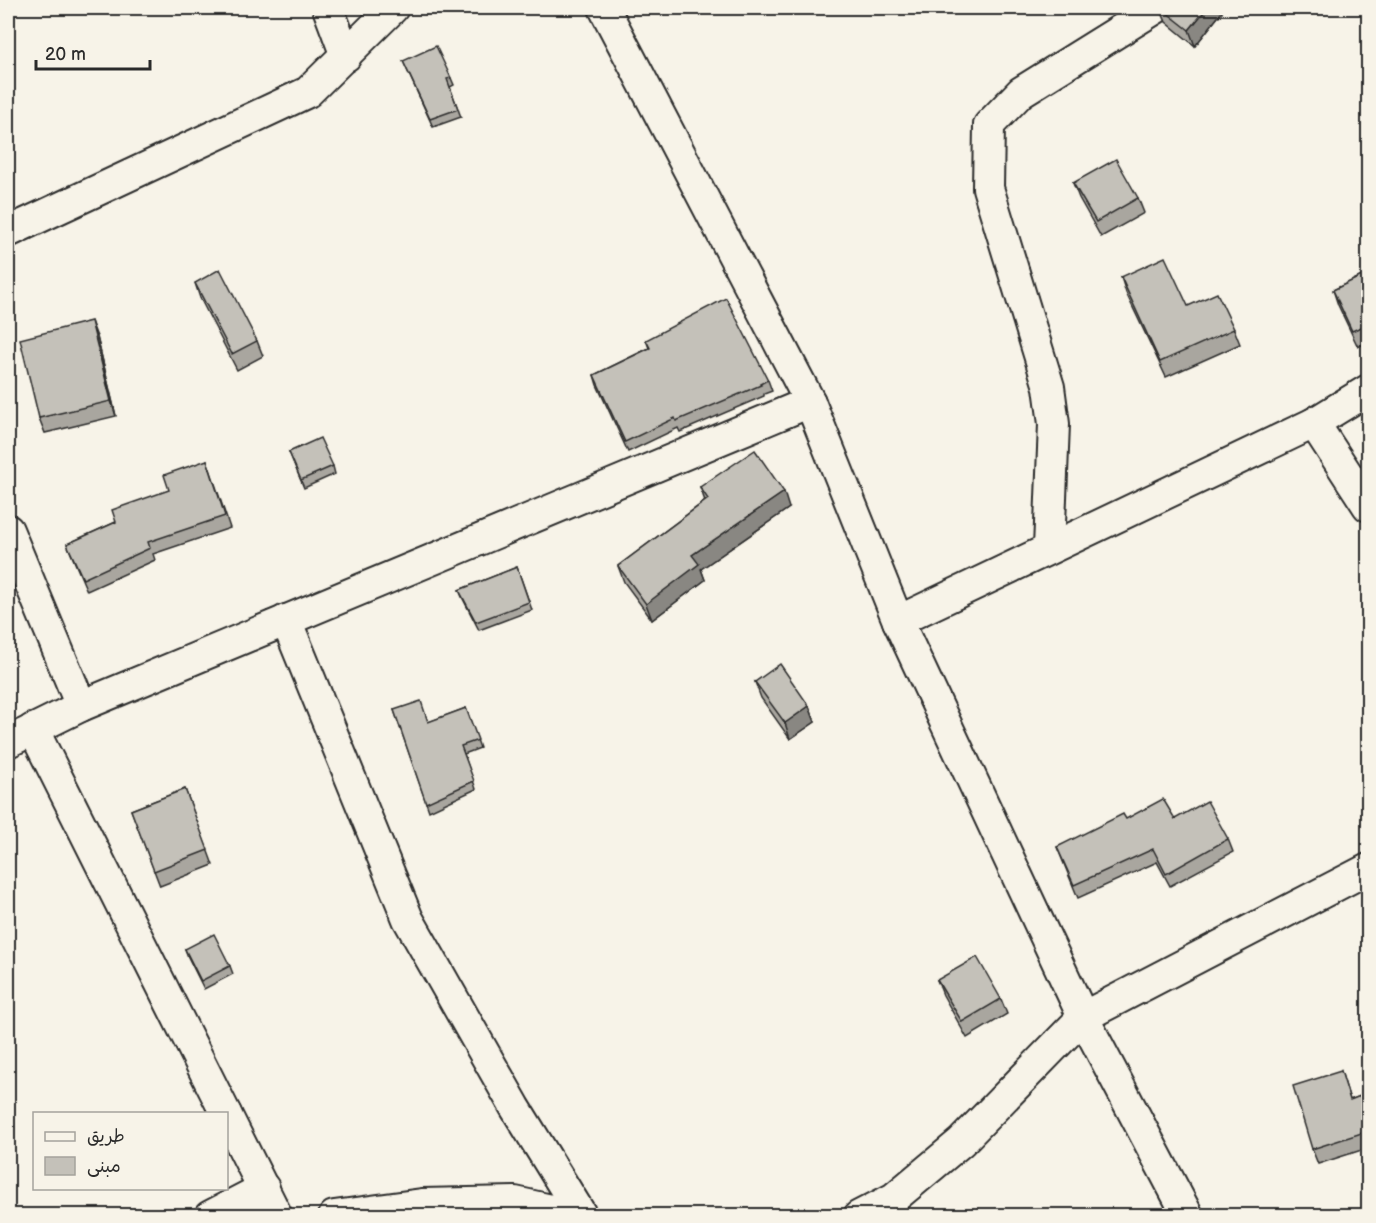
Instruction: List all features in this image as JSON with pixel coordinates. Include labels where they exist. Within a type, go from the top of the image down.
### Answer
[{"type":"street","points":[[328,8],[346,56]]},
{"type":"street","points":[[8,232],[308,92],[393,8]]},
{"type":"street","points":[[604,8],[810,402],[898,621],[1083,1017],[1188,1215]]},
{"type":"street","points":[[1049,548],[1054,424],[1049,387],[988,188],[989,125],[1021,92],[1156,8]]},
{"type":"street","points":[[898,621],[1314,423],[1368,390]]},
{"type":"street","points":[[225,1112],[20,736],[81,706],[810,402]]},
{"type":"street","points":[[1314,423],[1368,506]]},
{"type":"street","points":[[8,530],[81,706]]},
{"type":"street","points":[[286,620],[408,919],[515,1107],[580,1215]]},
{"type":"street","points":[[859,1215],[894,1198],[961,1142],[1083,1017],[1368,869]]},
{"type":"street","points":[[228,1118],[277,1215]]},
{"type":"street","points":[[210,1215],[264,1188]]},
{"type":"street","points":[[334,1215],[422,1204],[515,1202],[580,1215]]},
{"type":"building","points":[[1161,8],[1207,8],[1189,30]]},
{"type":"building","points":[[436,46],[451,78],[447,79],[458,109],[430,119],[403,61]]},
{"type":"building","points":[[1116,159],[1138,198],[1096,222],[1073,183]]},
{"type":"building","points":[[1165,257],[1188,306],[1217,293],[1234,329],[1160,362],[1121,277]]},
{"type":"building","points":[[220,269],[257,341],[232,354],[195,283]]},
{"type":"building","points":[[1368,273],[1368,324],[1352,331],[1333,290]]},
{"type":"building","points":[[726,298],[768,380],[676,421],[675,418],[625,442],[594,375],[650,348],[646,340]]},
{"type":"building","points":[[91,321],[111,401],[39,418],[20,339]]},
{"type":"building","points":[[320,438],[333,466],[301,480],[289,452]]},
{"type":"building","points":[[755,450],[784,492],[692,555],[699,564],[646,604],[618,566],[708,499],[700,487]]},
{"type":"building","points":[[207,460],[225,516],[148,542],[150,548],[83,579],[67,544],[116,522],[112,510],[169,490],[164,475]]},
{"type":"building","points":[[517,567],[529,602],[476,622],[459,590]]},
{"type":"building","points":[[780,664],[809,706],[785,723],[755,682]]},
{"type":"building","points":[[421,701],[428,722],[466,708],[478,740],[461,746],[474,781],[426,803],[394,710]]},
{"type":"building","points":[[185,789],[208,850],[154,871],[131,810]]},
{"type":"building","points":[[1163,799],[1175,819],[1207,801],[1228,839],[1166,874],[1153,849],[1074,885],[1057,847],[1123,814],[1126,819]]},
{"type":"building","points":[[214,934],[230,966],[201,981],[185,949]]},
{"type":"building","points":[[977,957],[1001,999],[962,1022],[937,980]]},
{"type":"building","points":[[1341,1071],[1350,1100],[1368,1093],[1368,1131],[1312,1149],[1293,1086]]}]
